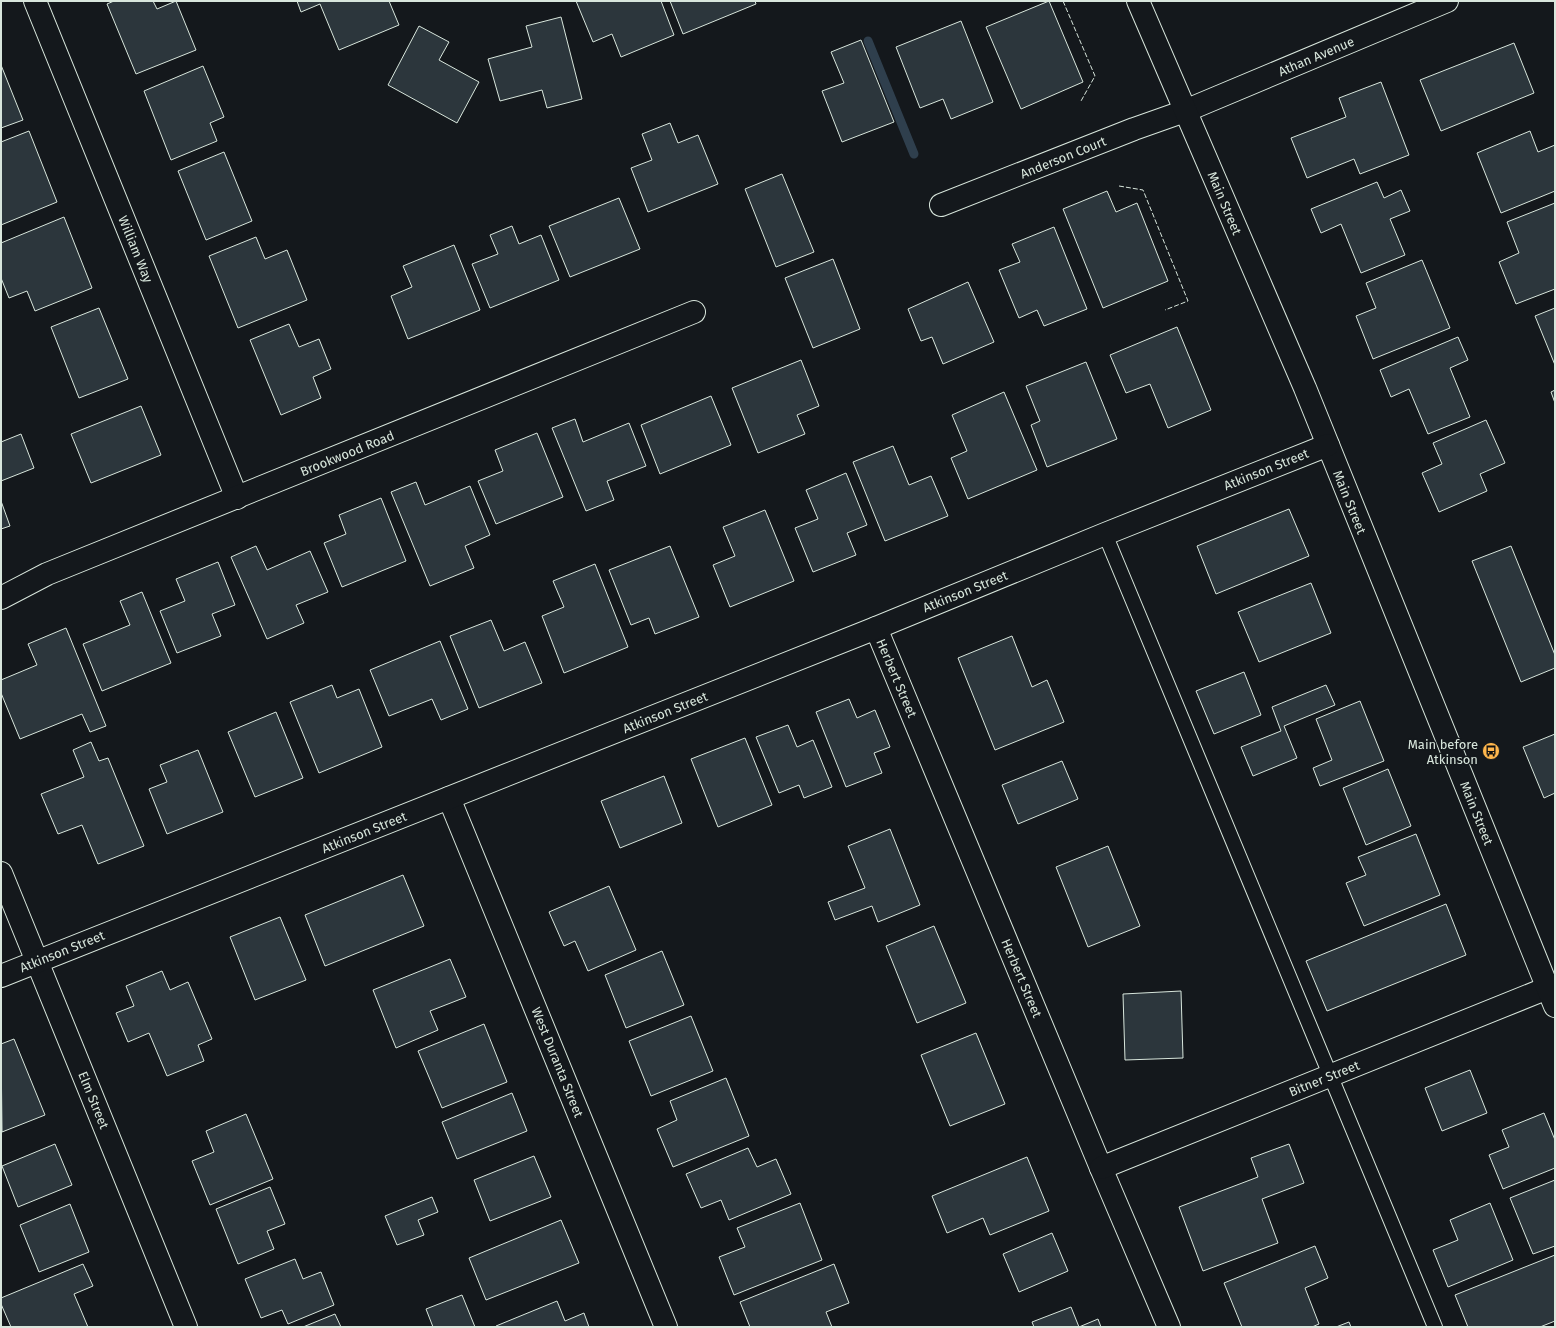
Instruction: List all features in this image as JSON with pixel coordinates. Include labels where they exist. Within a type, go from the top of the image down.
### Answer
[{"type":"street","name":"William Way","points":[[35,1],[237,498]]},
{"type":"street","name":"Main Street","points":[[1138,1],[1305,388],[1552,993]]},
{"type":"street","name":"Athan Avenue","points":[[1185,111],[1446,1]]},
{"type":"street","name":"Anderson Court","points":[[941,205],[1134,129],[1185,111]]},
{"type":"street","name":"Brookwood Road","points":[[1,598],[47,574],[694,312]]},
{"type":"street","name":"Atkinson Street","points":[[1,976],[37,960],[876,628],[1328,445]]},
{"type":"street","name":"Herbert Street","points":[[876,628],[1101,1168],[1169,1327]]},
{"type":"street","name":"West Duranta Street","points":[[449,798],[666,1327]]},
{"type":"street","name":"Elm Street","points":[[1,873],[186,1327]]},
{"type":"street","name":"Bitner Street","points":[[1101,1168],[1330,1076],[1552,993]]},
{"type":"lane","points":[[1105,534],[1435,1327]]},
{"type":"building","points":[[114,1],[153,1],[157,9],[176,1],[196,50],[136,74],[107,4]]},
{"type":"building","points":[[297,1],[389,1],[399,25],[339,50],[320,4],[301,12]]},
{"type":"building","points":[[576,1],[661,1],[674,35],[621,57],[612,34],[593,42]]},
{"type":"building","points":[[670,1],[755,1],[756,4],[683,34]]},
{"type":"building","points":[[1049,1],[1083,82],[1021,109],[986,27]]},
{"type":"building","points":[[561,17],[582,99],[547,108],[542,90],[500,101],[488,59],[532,47],[526,26]]},
{"type":"building","points":[[961,21],[993,102],[951,119],[943,99],[920,108],[896,47]]},
{"type":"building","points":[[419,26],[449,42],[439,60],[479,82],[457,123],[388,85]]},
{"type":"building","points":[[861,40],[894,122],[842,142],[822,91],[844,83],[831,52]]},
{"type":"building","points":[[1514,43],[1534,93],[1441,131],[1420,80]]},
{"type":"building","points":[[1,65],[23,120],[1,128]]},
{"type":"building","points":[[203,66],[224,117],[210,123],[217,141],[171,160],[144,91]]},
{"type":"building","points":[[1381,82],[1409,155],[1360,174],[1354,159],[1307,178],[1291,138],[1346,117],[1339,98]]},
{"type":"building","points":[[670,123],[678,143],[698,135],[718,184],[648,212],[631,168],[652,160],[642,134]]},
{"type":"building","points":[[29,131],[57,202],[1,225],[1,142]]},
{"type":"building","points":[[1530,131],[1538,152],[1555,145],[1555,191],[1501,213],[1477,153]]},
{"type":"building","points":[[224,152],[252,221],[206,240],[178,171]]},
{"type":"building","points":[[782,174],[814,252],[776,267],[745,189]]},
{"type":"building","points":[[1377,182],[1384,198],[1401,190],[1410,211],[1390,219],[1405,255],[1361,273],[1341,224],[1321,233],[1311,209]]},
{"type":"building","points":[[1107,191],[1116,212],[1137,203],[1168,281],[1103,308],[1063,209]]},
{"type":"building","points":[[619,198],[640,249],[570,277],[549,226]]},
{"type":"building","points":[[1555,203],[1555,289],[1516,304],[1499,262],[1519,253],[1507,222]]},
{"type":"building","points":[[64,217],[92,288],[35,311],[27,291],[9,298],[1,278],[1,243]]},
{"type":"building","points":[[512,226],[519,244],[541,235],[559,280],[490,308],[472,264],[498,254],[490,235]]},
{"type":"building","points":[[1054,227],[1087,309],[1044,326],[1037,310],[1019,318],[999,270],[1020,262],[1012,244]]},
{"type":"building","points":[[256,237],[265,259],[287,250],[307,300],[238,328],[209,256]]},
{"type":"building","points":[[454,245],[480,310],[408,339],[391,296],[412,287],[403,266]]},
{"type":"building","points":[[833,259],[860,329],[813,348],[785,278]]},
{"type":"building","points":[[1422,260],[1450,328],[1373,359],[1356,316],[1376,308],[1366,283]]},
{"type":"building","points":[[968,282],[994,342],[943,364],[932,337],[921,341],[908,309]]},
{"type":"building","points":[[99,308],[128,379],[79,398],[51,327]]},
{"type":"building","points":[[1555,308],[1555,365],[1535,316]]},
{"type":"building","points":[[289,324],[299,347],[319,339],[331,369],[313,377],[321,398],[281,415],[250,340]]},
{"type":"building","points":[[1177,327],[1211,410],[1168,428],[1150,384],[1126,393],[1110,355]]},
{"type":"building","points":[[1458,337],[1468,360],[1450,368],[1470,417],[1428,434],[1409,389],[1391,397],[1380,370]]},
{"type":"building","points":[[801,360],[819,406],[797,415],[805,434],[758,453],[732,388]]},
{"type":"building","points":[[1086,362],[1117,439],[1047,467],[1031,425],[1040,421],[1026,386]]},
{"type":"building","points":[[1555,390],[1555,403],[1551,392]]},
{"type":"building","points":[[1004,392],[1037,470],[968,499],[951,458],[967,451],[952,415]]},
{"type":"building","points":[[711,396],[731,445],[660,474],[641,425]]},
{"type":"building","points":[[141,406],[161,455],[91,483],[71,434]]},
{"type":"building","points":[[575,419],[583,442],[629,423],[646,466],[607,481],[614,500],[586,511],[552,428]]},
{"type":"building","points":[[1486,420],[1505,463],[1480,474],[1487,491],[1439,512],[1422,473],[1442,464],[1433,443]]},
{"type":"building","points":[[537,433],[563,497],[496,524],[478,481],[503,471],[495,450]]},
{"type":"building","points":[[21,434],[34,468],[1,481],[1,442]]},
{"type":"building","points":[[893,446],[909,485],[931,476],[948,516],[885,541],[853,462]]},
{"type":"building","points":[[846,473],[867,525],[847,533],[856,555],[813,572],[795,528],[818,519],[806,490]]},
{"type":"building","points":[[416,482],[425,505],[470,486],[490,535],[465,546],[474,568],[430,586],[391,492]]},
{"type":"building","points":[[381,498],[406,561],[342,587],[324,543],[346,534],[339,515]]},
{"type":"building","points":[[1,501],[10,526],[1,529]]},
{"type":"building","points":[[1289,509],[1309,556],[1216,594],[1197,546]]},
{"type":"building","points":[[765,510],[794,581],[730,607],[713,565],[735,556],[723,527]]},
{"type":"building","points":[[256,546],[267,570],[310,551],[328,592],[296,605],[304,623],[267,639],[231,557]]},
{"type":"building","points":[[670,546],[699,617],[655,634],[649,618],[631,625],[609,570]]},
{"type":"building","points":[[1511,546],[1555,655],[1555,668],[1521,682],[1472,561]]},
{"type":"building","points":[[218,562],[235,605],[212,614],[221,636],[177,653],[160,611],[185,601],[176,579]]},
{"type":"building","points":[[595,564],[628,647],[564,673],[542,616],[564,607],[553,581]]},
{"type":"building","points":[[1311,583],[1331,633],[1259,662],[1238,612]]},
{"type":"building","points":[[142,592],[171,663],[102,691],[83,644],[130,625],[120,601]]},
{"type":"building","points":[[491,620],[504,651],[525,642],[542,683],[479,708],[450,636]]},
{"type":"building","points":[[66,628],[106,726],[90,732],[82,714],[20,739],[1,693],[1,680],[37,665],[28,644]]},
{"type":"building","points":[[1012,636],[1032,687],[1047,680],[1064,722],[995,750],[958,658]]},
{"type":"building","points":[[440,641],[468,709],[441,720],[432,699],[389,716],[370,670]]},
{"type":"building","points":[[1244,672],[1261,715],[1214,734],[1196,691]]},
{"type":"building","points":[[332,685],[337,698],[359,689],[382,747],[319,773],[290,702]]},
{"type":"building","points":[[1326,685],[1335,705],[1284,726],[1297,758],[1253,776],[1241,747],[1281,731],[1272,707]]},
{"type":"building","points":[[849,699],[857,718],[875,710],[890,747],[874,753],[882,773],[846,787],[816,712]]},
{"type":"building","points":[[1360,701],[1384,761],[1320,786],[1313,768],[1332,760],[1316,719]]},
{"type":"building","points":[[276,712],[303,778],[255,797],[228,732]]},
{"type":"building","points":[[788,725],[797,747],[813,740],[832,787],[804,798],[799,785],[779,793],[756,737]]},
{"type":"building","points":[[1555,734],[1555,793],[1544,798],[1523,747]]},
{"type":"building","points":[[745,738],[772,805],[718,827],[691,759]]},
{"type":"building","points":[[91,742],[99,761],[108,758],[144,846],[98,864],[82,825],[58,834],[41,794],[84,777],[73,750]]},
{"type":"building","points":[[198,750],[223,812],[167,834],[149,789],[167,782],[160,765]]},
{"type":"building","points":[[1062,761],[1078,799],[1018,824],[1002,785]]},
{"type":"building","points":[[1388,769],[1411,826],[1366,845],[1343,788]]},
{"type":"building","points":[[664,776],[682,823],[620,848],[601,801]]},
{"type":"building","points":[[890,829],[920,905],[878,922],[872,906],[835,920],[828,902],[865,888],[848,846]]},
{"type":"building","points":[[1416,834],[1440,895],[1364,926],[1346,883],[1366,875],[1358,857]]},
{"type":"building","points":[[1108,846],[1140,926],[1088,947],[1056,867]]},
{"type":"building","points":[[403,875],[424,926],[325,966],[305,915]]},
{"type":"building","points":[[609,886],[636,950],[588,971],[575,941],[564,946],[549,912]]},
{"type":"building","points":[[1446,904],[1466,955],[1327,1011],[1306,961]]},
{"type":"building","points":[[280,917],[306,980],[255,1000],[230,937]]},
{"type":"building","points":[[934,926],[966,1003],[917,1023],[886,946]]},
{"type":"building","points":[[662,951],[684,1005],[626,1028],[605,975]]},
{"type":"building","points":[[450,959],[466,997],[430,1011],[438,1030],[396,1048],[373,990]]},
{"type":"building","points":[[162,971],[170,990],[188,982],[212,1039],[198,1045],[204,1061],[167,1076],[149,1033],[128,1042],[116,1013],[134,1006],[126,986]]},
{"type":"building","points":[[1181,991],[1183,1058],[1125,1060],[1123,994]]},
{"type":"building","points":[[691,1016],[713,1071],[651,1096],[629,1041]]},
{"type":"building","points":[[484,1024],[507,1082],[442,1108],[418,1051]]},
{"type":"building","points":[[976,1033],[1005,1104],[950,1126],[921,1055]]},
{"type":"building","points":[[14,1039],[45,1115],[2,1132],[1,1044]]},
{"type":"building","points":[[1470,1070],[1487,1113],[1442,1131],[1425,1088]]},
{"type":"building","points":[[726,1078],[749,1136],[673,1167],[657,1129],[677,1120],[670,1101]]},
{"type":"building","points":[[512,1093],[527,1131],[457,1159],[442,1122]]},
{"type":"building","points":[[1544,1113],[1555,1140],[1555,1168],[1503,1189],[1489,1155],[1509,1147],[1502,1130]]},
{"type":"building","points":[[246,1114],[273,1179],[210,1205],[192,1161],[214,1152],[206,1131]]},
{"type":"building","points":[[55,1144],[72,1185],[18,1207],[2,1166]]},
{"type":"building","points":[[1289,1144],[1304,1183],[1262,1199],[1278,1243],[1203,1271],[1179,1207],[1258,1177],[1251,1158]]},
{"type":"building","points":[[748,1148],[757,1167],[776,1159],[791,1194],[729,1220],[721,1200],[701,1208],[686,1174]]},
{"type":"building","points":[[534,1156],[551,1197],[490,1221],[474,1180]]},
{"type":"building","points":[[1027,1157],[1049,1211],[990,1235],[983,1218],[947,1233],[932,1196]]},
{"type":"building","points":[[1555,1180],[1555,1246],[1533,1254],[1510,1198]]},
{"type":"building","points":[[270,1187],[285,1224],[267,1231],[274,1249],[238,1264],[216,1209]]},
{"type":"building","points":[[432,1197],[438,1212],[418,1220],[424,1235],[397,1245],[385,1216]]},
{"type":"building","points":[[800,1203],[822,1260],[734,1295],[719,1257],[745,1247],[737,1228]]},
{"type":"building","points":[[1490,1203],[1513,1260],[1448,1287],[1433,1250],[1458,1240],[1450,1220]]},
{"type":"building","points":[[70,1204],[89,1252],[39,1272],[20,1225]]},
{"type":"building","points":[[561,1220],[579,1263],[486,1300],[469,1258]]},
{"type":"building","points":[[1052,1233],[1068,1271],[1019,1292],[1003,1254]]},
{"type":"building","points":[[1315,1246],[1328,1278],[1305,1288],[1319,1324],[1312,1327],[1242,1327],[1224,1283]]},
{"type":"building","points":[[1555,1255],[1555,1321],[1540,1327],[1468,1327],[1455,1295]]},
{"type":"building","points":[[295,1259],[303,1279],[321,1272],[334,1305],[288,1324],[282,1310],[261,1318],[245,1279]]},
{"type":"building","points":[[83,1264],[93,1286],[74,1294],[88,1327],[11,1327],[1,1304],[1,1298]]},
{"type":"building","points":[[834,1264],[849,1303],[826,1312],[832,1327],[750,1327],[740,1302]]},
{"type":"building","points":[[462,1295],[475,1327],[433,1327],[426,1309]]},
{"type":"building","points":[[557,1301],[565,1321],[584,1313],[589,1327],[496,1326]]},
{"type":"building","points":[[1071,1307],[1079,1327],[1034,1327],[1032,1322]]},
{"type":"building","points":[[335,1314],[341,1327],[303,1327]]},
{"type":"building","points":[[1098,1319],[1101,1327],[1079,1327]]},
{"type":"building","points":[[1349,1322],[1351,1327],[1336,1327]]},
{"type":"waterway","points":[[868,41],[914,154]]},
{"type":"fence","points":[[1063,1],[1095,76],[1081,101]]},
{"type":"fence","points":[[1119,186],[1143,190],[1188,301],[1165,310]]},
{"type":"place","name":"Main before Atkinson","points":[[1491,751]]}]
